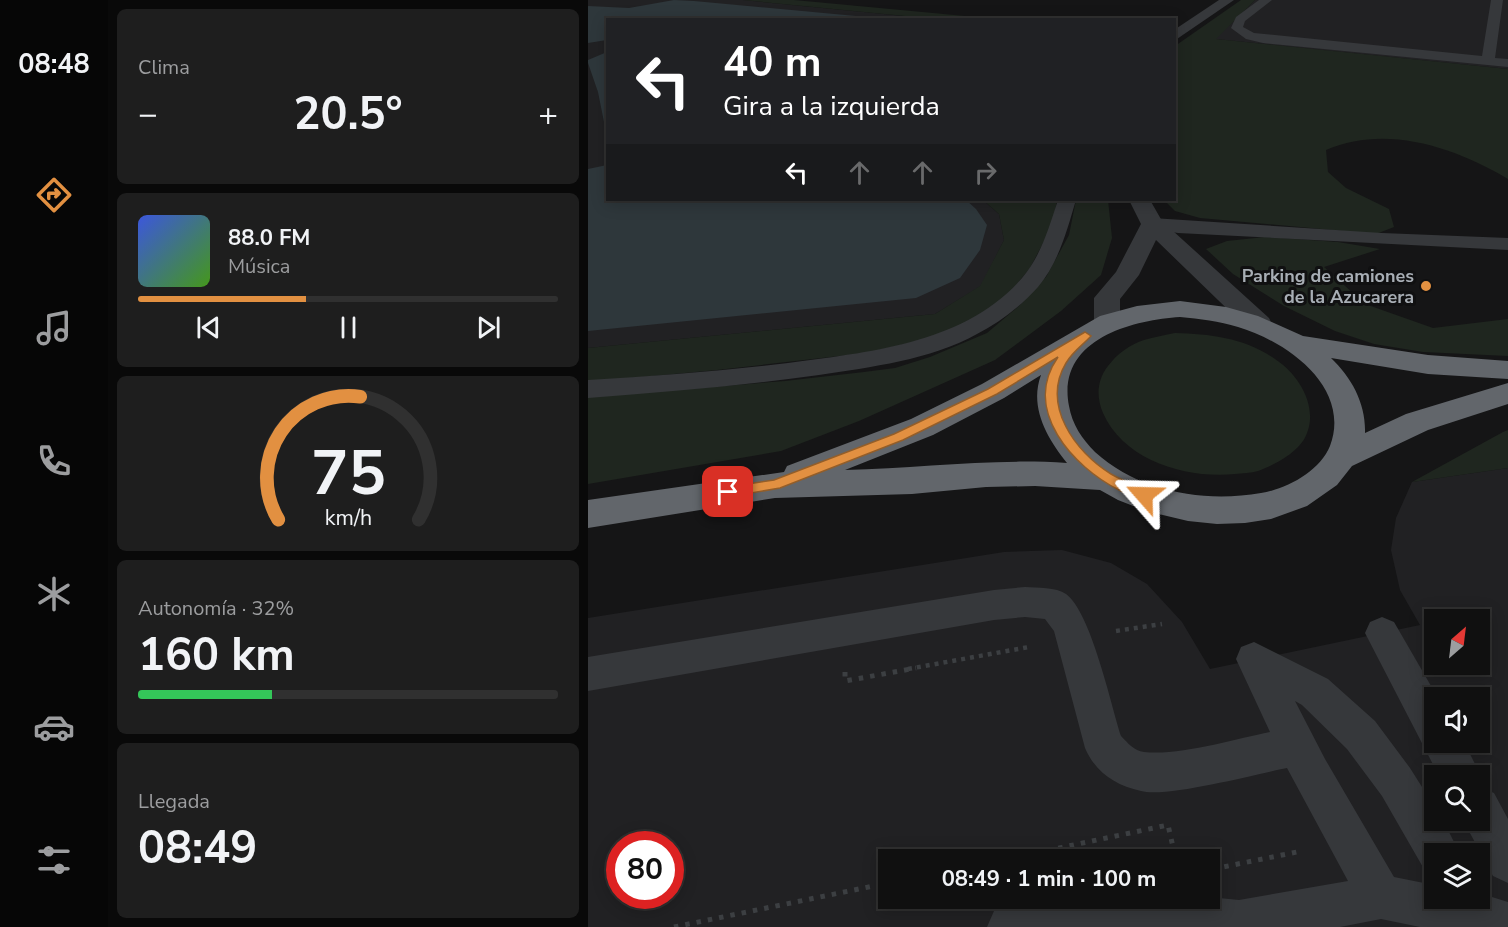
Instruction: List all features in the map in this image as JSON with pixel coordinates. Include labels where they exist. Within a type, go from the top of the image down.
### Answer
[{"type":"highway","points":[[775,485],[922,427],[993,392],[1096,329],[1146,312],[1180,309],[1216,313],[1259,324],[1296,343],[1321,364],[1332,376],[1344,396],[1349,416],[1349,437],[1341,457],[1329,474],[1310,489],[1286,501],[1257,508],[1226,511],[1194,509],[1162,502],[1132,491],[1106,477],[1084,460],[1067,441],[1056,421],[1052,401],[1053,382],[1059,364],[1070,348],[1096,329]]},
{"type":"highway","points":[[1296,343],[1383,359],[1469,370],[1508,370]]},
{"type":"highway","points":[[1341,457],[1417,422],[1508,393]]},
{"type":"highway","points":[[588,514],[775,485],[912,480],[986,474],[1106,477]]},
{"type":"street","points":[[1176,36],[1228,0]]},
{"type":"street","points":[[1140,201],[1152,224],[1259,324]]},
{"type":"street","points":[[1096,329],[1107,298],[1127,276],[1152,224]]},
{"type":"lane","points":[[1266,0],[1240,19],[1237,28],[1240,32],[1263,39],[1508,63]]},
{"type":"lane","points":[[1488,61],[1497,0]]},
{"type":"lane","points":[[588,389],[721,380],[832,365],[908,352],[958,336],[995,315],[1013,300],[1034,277],[1062,225],[1067,201]]},
{"type":"lane","points":[[1152,224],[1178,228],[1242,229],[1435,244],[1508,244]]},
{"type":"lane","points":[[588,674],[994,605],[1025,602],[1054,605],[1069,624],[1101,737],[1105,748],[1119,763],[1143,772],[1177,770],[1297,746]]},
{"type":"lane","points":[[1382,633],[1424,710]]},
{"type":"lane","points":[[1381,897],[1297,746],[1254,659],[1315,692],[1361,735],[1396,782],[1432,843]]},
{"type":"lane","points":[[1490,828],[1508,861]]},
{"type":"lane","points":[[1010,927],[1081,912],[1144,906],[1186,918],[1239,923],[1381,897],[1483,913]]},
{"type":"path","points":[[844,661],[845,681],[1073,638],[1162,624]]},
{"type":"path","points":[[1054,849],[1168,825],[1173,849]]},
{"type":"path","points":[[674,927],[878,885]]},
{"type":"shaded area","points":[[588,0],[743,0],[925,18],[606,18],[606,201],[984,201],[999,214],[1004,240],[981,286],[935,314],[588,348]]},
{"type":"shaded area","points":[[674,0],[877,18],[606,18],[606,40],[588,43],[588,6],[629,8]]},
{"type":"shaded area","points":[[743,0],[794,0],[986,18],[925,18]]},
{"type":"shaded area","points":[[1241,0],[1255,0],[1216,39],[1508,69],[1508,179],[1465,157],[1443,149],[1396,139],[1372,139],[1349,142],[1326,150],[1328,172],[1346,188],[1389,209],[1394,227],[1376,234],[1200,218],[1175,211],[1165,201],[1176,201],[1176,45]]},
{"type":"shaded area","points":[[1255,0],[1508,0],[1508,69],[1215,39]]},
{"type":"shaded area","points":[[606,53],[606,132],[598,92],[588,60]]},
{"type":"shaded area","points":[[606,165],[606,201],[967,201],[987,225],[980,250],[960,278],[916,298],[588,331],[588,169]]},
{"type":"shaded area","points":[[984,201],[1057,201],[1053,224],[1030,268],[1003,301],[953,333],[866,353],[588,382],[588,348],[935,314],[980,286],[1004,240],[999,214]]},
{"type":"shaded area","points":[[1076,201],[1108,201],[1112,238],[1101,275],[1061,311],[995,360],[859,421],[781,451],[588,484],[588,397],[785,381],[864,372],[895,368],[930,357],[987,333],[1019,306],[1046,277],[1069,235]]},
{"type":"shaded area","points":[[1265,237],[1338,242],[1380,249],[1324,267],[1365,304],[1433,328],[1508,319],[1508,356],[1423,352],[1374,344],[1335,331],[1284,306],[1233,274],[1206,249],[1227,241]]},
{"type":"shaded area","points":[[1175,333],[1227,338],[1252,346],[1283,365],[1298,382],[1308,401],[1310,422],[1304,440],[1299,446],[1279,461],[1258,471],[1216,475],[1178,470],[1141,455],[1126,443],[1113,430],[1101,407],[1099,389],[1104,371],[1128,347],[1144,340]]},
{"type":"shaded area","points":[[1508,430],[1508,468],[1412,482],[1503,432]]},
{"type":"shaded area","points":[[1508,468],[1508,927],[588,927],[588,618],[1004,552],[1062,550],[1111,563],[1147,584],[1182,622],[1210,669],[1420,625],[1400,590],[1391,550],[1396,518],[1412,482]]},
{"type":"place","name":"Parking de camiones de la Azucarera","points":[[1426,286]]},
{"type":"route","points":[[728,492],[775,485],[922,427],[993,392],[1085,336],[1070,348],[1059,364],[1053,382],[1052,401],[1056,421],[1067,441],[1084,460],[1106,477],[1144,495]]}]
